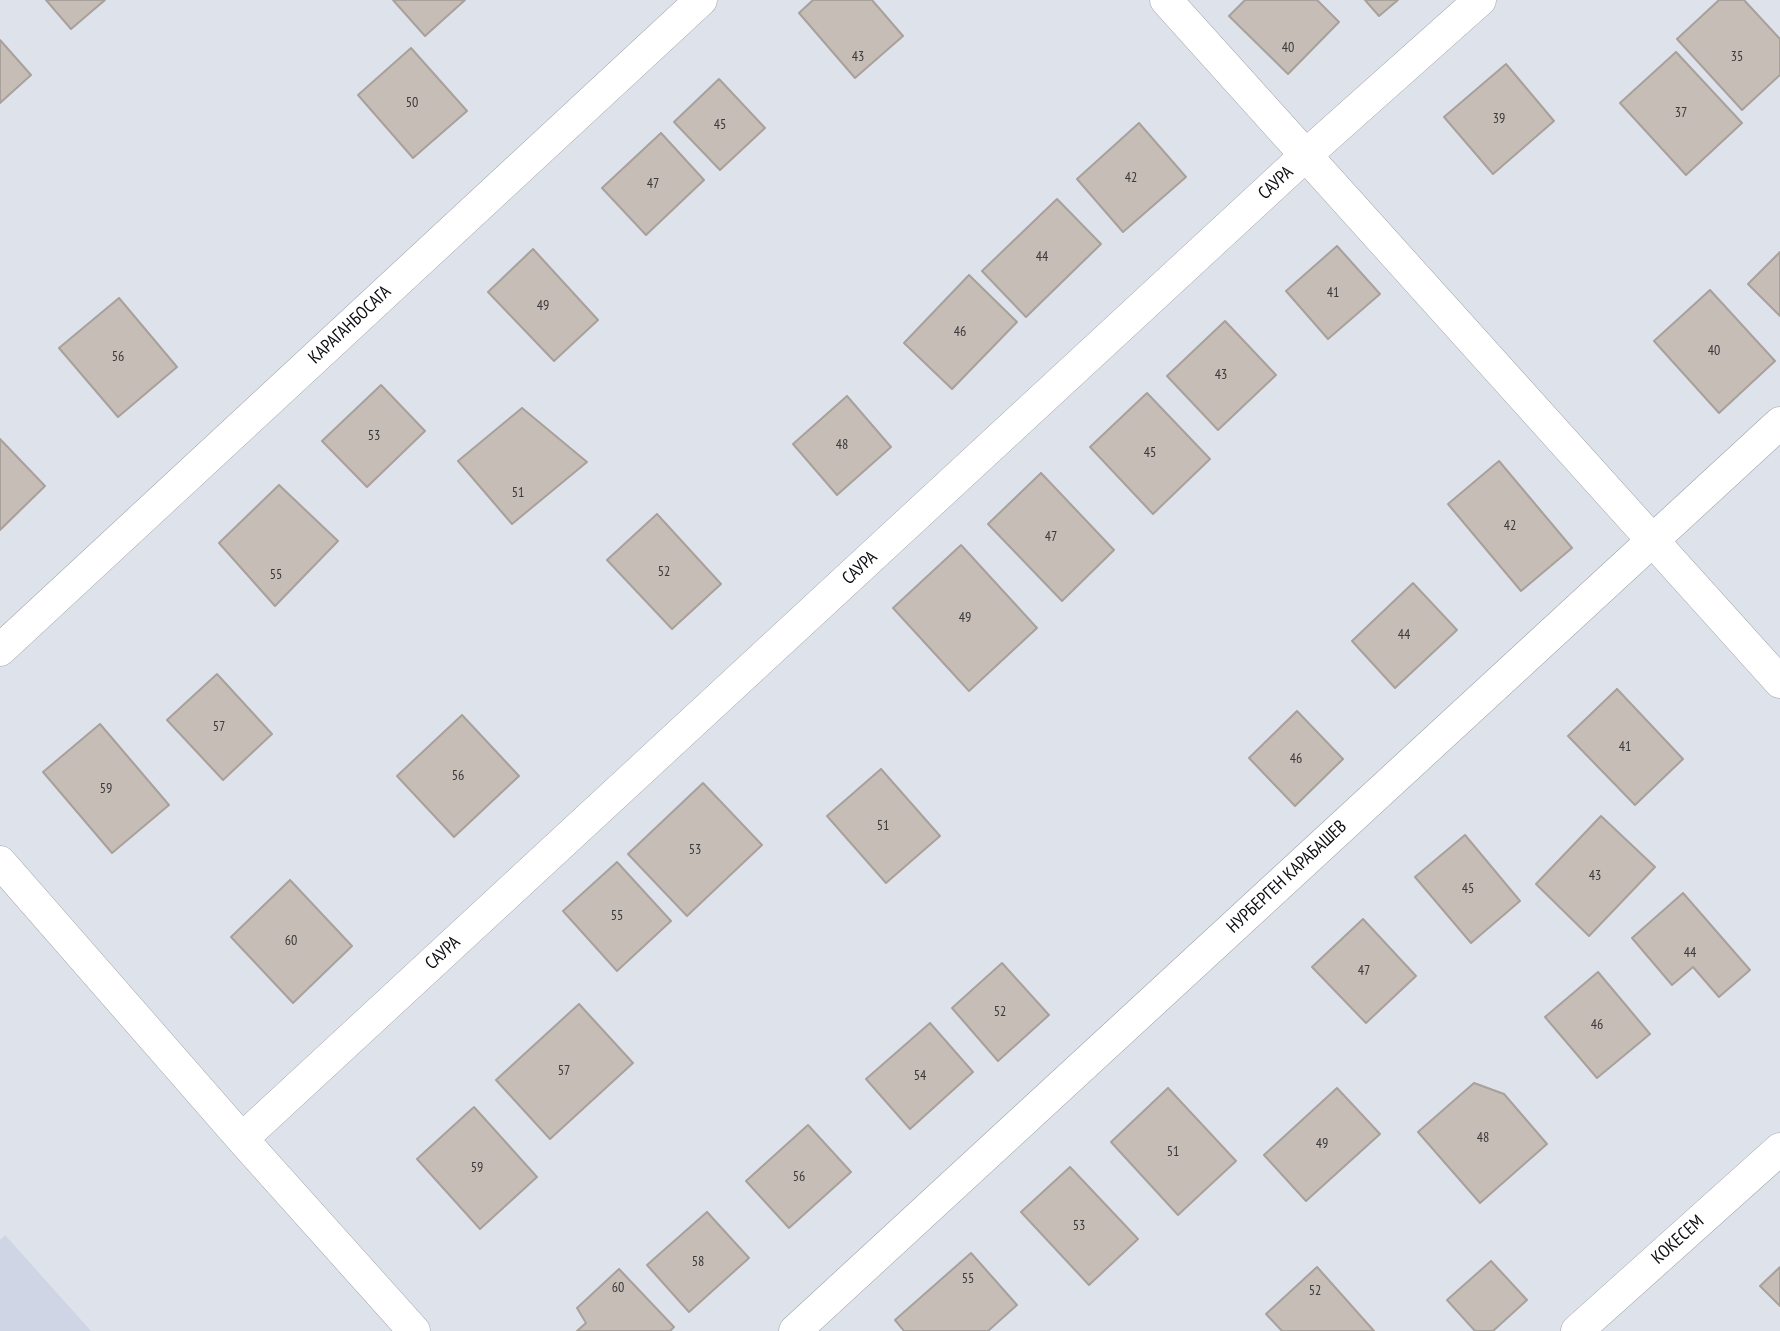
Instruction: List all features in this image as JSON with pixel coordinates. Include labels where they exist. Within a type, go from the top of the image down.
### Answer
[{"type":"street","name":"КАРАГАНБОСАГА","points":[[0,650],[701,0]]},
{"type":"street","points":[[1166,0],[1780,682]]},
{"type":"street","name":"САУРА","points":[[242,1139],[1306,155],[1480,0]]},
{"type":"street","name":"НУРБЕРГЕН КАРАБАШЕВ","points":[[794,1331],[1780,423]]},
{"type":"street","points":[[0,862],[414,1331]]},
{"type":"street","name":"КОКЕСЕМ","points":[[1577,1331],[1780,1149]]},
{"type":"shaded area","points":[[5,1235],[91,1331],[0,1331],[0,1240]]},
{"type":"building","points":[[46,0],[105,0],[71,29]]},
{"type":"building","points":[[393,0],[465,0],[425,36]]},
{"type":"building","points":[[813,0],[872,0],[903,36],[855,78],[799,13]]},
{"type":"building","points":[[1245,0],[1317,0],[1339,22],[1288,74],[1229,16]]},
{"type":"building","points":[[1365,0],[1398,0],[1379,16]]},
{"type":"building","points":[[1719,0],[1744,0],[1780,39],[1780,75],[1742,110],[1677,39]]},
{"type":"building","points":[[0,40],[31,75],[0,103]]},
{"type":"building","points":[[411,48],[467,111],[413,158],[358,95]]},
{"type":"building","points":[[1676,52],[1742,123],[1686,175],[1620,103]]},
{"type":"building","points":[[1506,64],[1554,121],[1493,174],[1444,117]]},
{"type":"building","points":[[719,79],[765,128],[720,170],[674,122]]},
{"type":"building","points":[[1139,123],[1186,177],[1123,232],[1077,179]]},
{"type":"building","points":[[661,133],[704,180],[646,235],[602,188]]},
{"type":"building","points":[[1057,199],[1101,244],[1026,317],[982,271]]},
{"type":"building","points":[[1337,246],[1380,294],[1328,339],[1286,291]]},
{"type":"building","points":[[533,249],[598,320],[554,361],[488,292]]},
{"type":"building","points":[[1780,252],[1780,316],[1748,284]]},
{"type":"building","points":[[969,275],[1017,322],[952,389],[904,343]]},
{"type":"building","points":[[1710,290],[1775,361],[1719,413],[1654,341]]},
{"type":"building","points":[[119,298],[177,367],[118,417],[59,348]]},
{"type":"building","points":[[1225,321],[1276,375],[1218,430],[1167,376]]},
{"type":"building","points":[[381,385],[425,431],[367,487],[322,441]]},
{"type":"building","points":[[1147,393],[1210,459],[1153,514],[1090,447]]},
{"type":"building","points":[[847,396],[891,447],[837,495],[793,444]]},
{"type":"building","points":[[522,408],[587,462],[512,524],[458,461]]},
{"type":"building","points":[[0,439],[45,486],[0,530]]},
{"type":"building","points":[[1499,461],[1572,548],[1521,591],[1448,504]]},
{"type":"building","points":[[1041,473],[1114,550],[1062,601],[988,524]]},
{"type":"building","points":[[279,485],[338,541],[275,606],[219,543]]},
{"type":"building","points":[[657,514],[721,584],[672,629],[607,560]]},
{"type":"building","points":[[961,545],[1037,628],[969,691],[893,608]]},
{"type":"building","points":[[1413,583],[1457,630],[1395,688],[1352,641]]},
{"type":"building","points":[[217,674],[272,734],[223,780],[167,720]]},
{"type":"building","points":[[1617,689],[1683,759],[1635,805],[1568,736]]},
{"type":"building","points":[[1297,711],[1343,759],[1295,806],[1249,758]]},
{"type":"building","points":[[462,715],[519,776],[454,837],[397,776]]},
{"type":"building","points":[[100,724],[169,805],[112,853],[43,772]]},
{"type":"building","points":[[881,769],[940,836],[886,883],[827,816]]},
{"type":"building","points":[[703,783],[762,845],[687,916],[628,854]]},
{"type":"building","points":[[1601,816],[1655,867],[1589,936],[1536,884]]},
{"type":"building","points":[[1465,835],[1520,901],[1471,943],[1415,877]]},
{"type":"building","points":[[617,862],[671,921],[617,971],[563,911]]},
{"type":"building","points":[[290,880],[352,946],[293,1003],[231,937]]},
{"type":"building","points":[[1683,893],[1750,970],[1719,997],[1693,967],[1672,985],[1632,938]]},
{"type":"building","points":[[1363,919],[1416,976],[1366,1023],[1312,967]]},
{"type":"building","points":[[1002,963],[1049,1015],[998,1061],[952,1008]]},
{"type":"building","points":[[1598,972],[1650,1034],[1597,1078],[1545,1017]]},
{"type":"building","points":[[579,1004],[633,1063],[550,1139],[496,1080]]},
{"type":"building","points":[[930,1023],[973,1072],[910,1129],[866,1079]]},
{"type":"building","points":[[1474,1083],[1504,1094],[1547,1144],[1480,1203],[1418,1132]]},
{"type":"building","points":[[1168,1088],[1236,1161],[1178,1215],[1111,1142]]},
{"type":"building","points":[[1337,1088],[1380,1134],[1306,1201],[1264,1155]]},
{"type":"building","points":[[474,1107],[537,1177],[480,1229],[417,1159]]},
{"type":"building","points":[[808,1125],[851,1172],[789,1228],[746,1181]]},
{"type":"building","points":[[1070,1167],[1138,1239],[1089,1285],[1021,1212]]},
{"type":"building","points":[[707,1212],[749,1258],[689,1312],[647,1265]]},
{"type":"building","points":[[971,1253],[1017,1305],[988,1331],[904,1331],[895,1320]]},
{"type":"building","points":[[1491,1261],[1527,1300],[1493,1331],[1475,1331],[1447,1300]]},
{"type":"building","points":[[1317,1267],[1374,1331],[1282,1331],[1266,1314]]},
{"type":"building","points":[[1780,1267],[1780,1306],[1760,1286]]},
{"type":"building","points":[[619,1269],[674,1327],[670,1331],[577,1331],[586,1323],[577,1308]]}]
